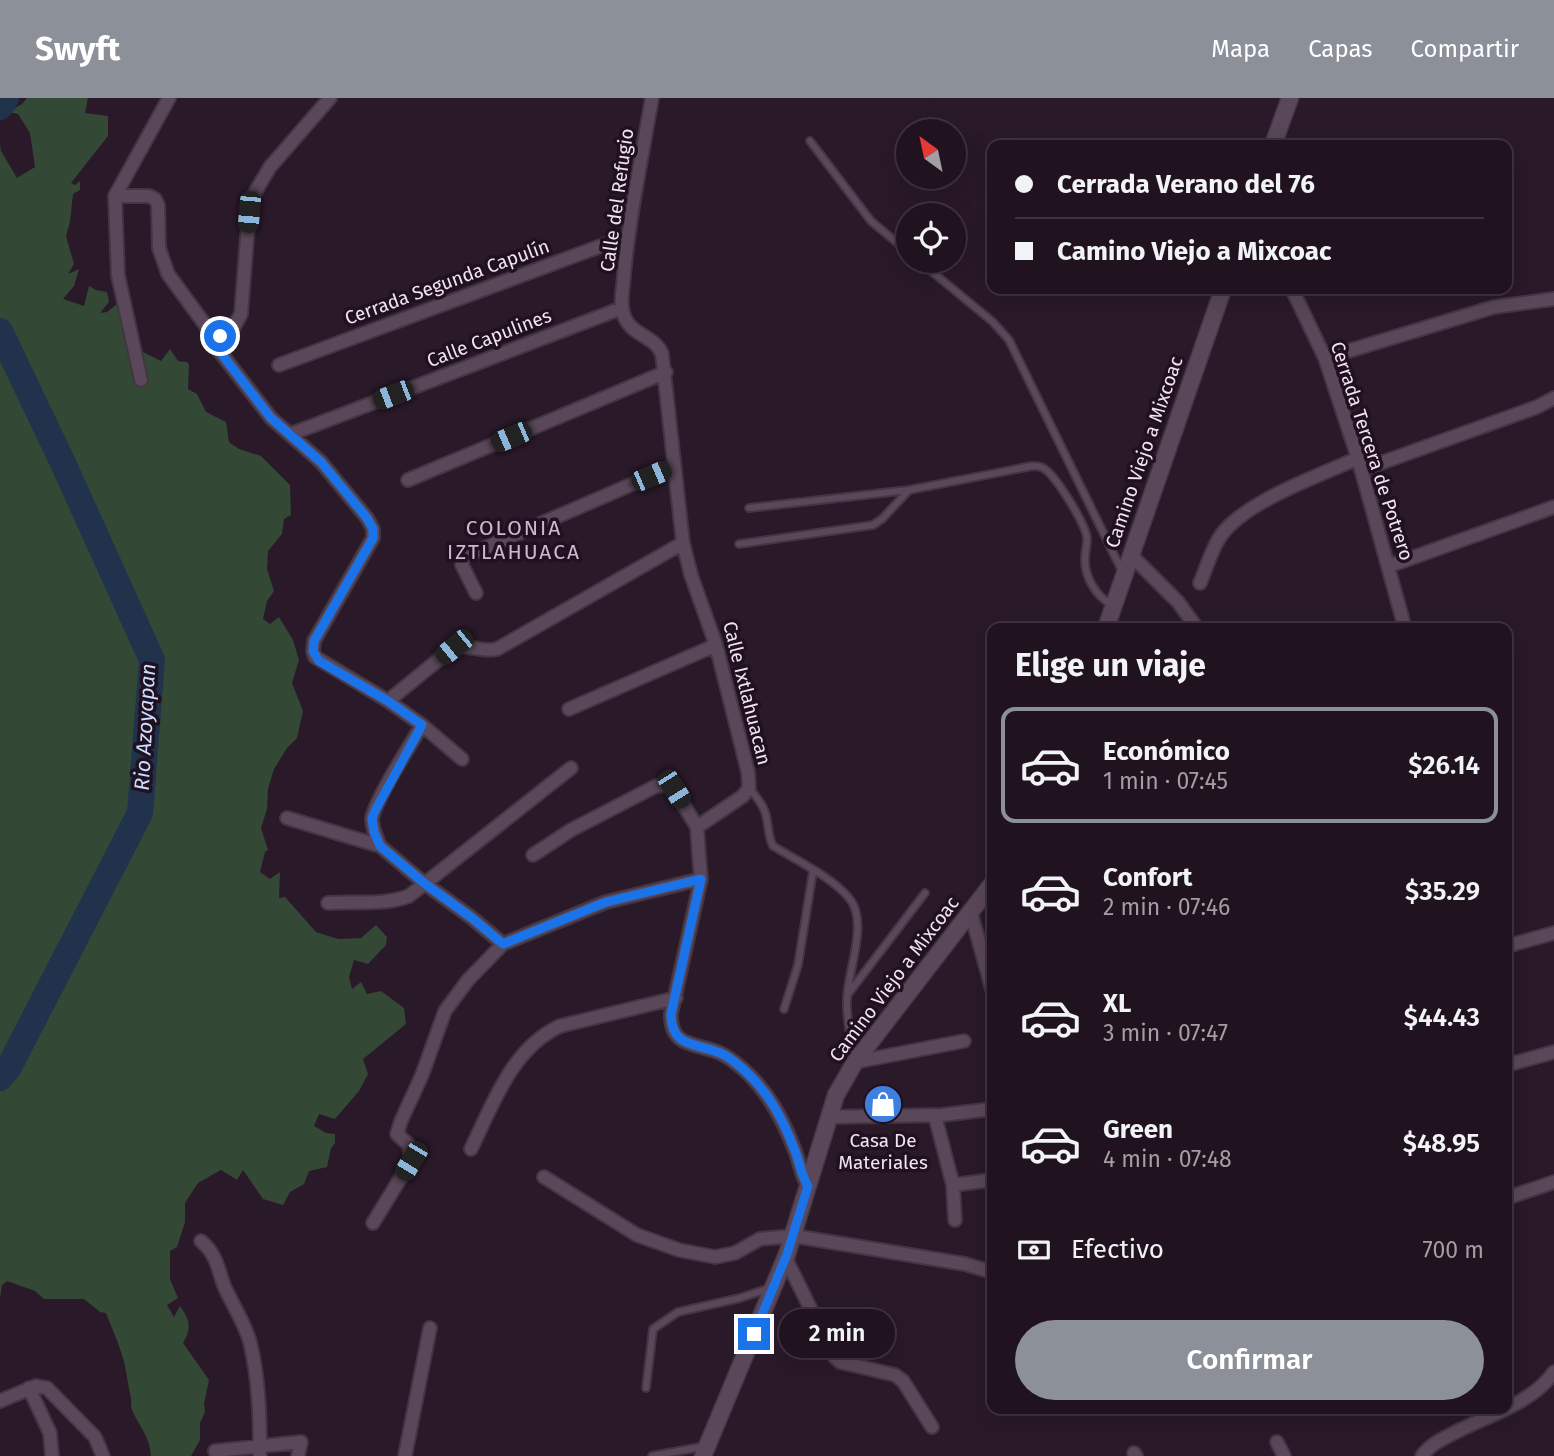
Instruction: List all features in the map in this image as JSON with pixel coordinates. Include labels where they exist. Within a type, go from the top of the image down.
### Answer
[{"type":"main road","points":[[1275,140],[1290,98]]},
{"type":"main road","name":"Camino Viejo a Mixcoac","points":[[1108,623],[1221,294]]},
{"type":"main road","name":"Camino Viejo a Mixcoac","points":[[705,1451],[794,1236],[836,1095],[855,1062],[987,891]]},
{"type":"street","points":[[141,380],[118,275],[115,196],[169,98]]},
{"type":"street","points":[[330,98],[260,181],[249,212],[241,314],[232,330],[220,336],[217,348],[271,418],[321,462],[373,529],[373,538],[314,641],[313,651],[319,661],[388,701],[462,759]]},
{"type":"street","name":"Calle del Refugio","points":[[622,308],[628,236],[652,98]]},
{"type":"street","points":[[115,196],[149,196],[155,199],[158,205],[159,248],[168,274],[217,341]]},
{"type":"street","name":"Cerrada Segunda Capulín","points":[[279,365],[628,236]]},
{"type":"street","name":"Cerrada Tercera de Potrero","points":[[1294,294],[1325,358],[1359,464],[1404,623]]},
{"type":"street","points":[[1325,358],[1494,307],[1554,299]]},
{"type":"street","name":"Calle Ixtlahuacan","points":[[622,308],[625,320],[633,331],[660,348],[666,372],[683,542],[691,575],[716,645],[748,772],[749,788],[743,796],[697,827]]},
{"type":"street","name":"Calle Capulines","points":[[291,434],[622,308]]},
{"type":"street","points":[[408,480],[666,372]]},
{"type":"street","points":[[1200,583],[1221,536],[1235,520],[1268,499],[1359,464],[1554,398]]},
{"type":"street","points":[[476,593],[462,565],[462,559],[466,556],[674,466]]},
{"type":"street","points":[[1389,566],[1554,507]]},
{"type":"street","points":[[388,701],[454,647],[465,645],[488,652],[497,649],[683,542]]},
{"type":"street","points":[[1131,555],[1178,602],[1193,623]]},
{"type":"street","points":[[569,709],[716,645]]},
{"type":"street","points":[[380,846],[372,818],[422,725]]},
{"type":"street","points":[[328,903],[392,902],[409,896],[571,768]]},
{"type":"street","points":[[533,855],[571,830],[656,786],[666,785],[674,789],[697,827],[701,879],[671,1022],[681,1041],[720,1053],[732,1060],[768,1096],[779,1112],[796,1153],[802,1177],[808,1186]]},
{"type":"street","points":[[287,818],[380,846],[503,944]]},
{"type":"street","points":[[373,1223],[411,1161],[409,1145],[397,1134],[401,1121],[422,1076],[445,1012],[468,980],[503,944],[606,902],[701,879]]},
{"type":"street","points":[[971,913],[987,971]]},
{"type":"street","points":[[1512,945],[1554,933]]},
{"type":"street","points":[[471,1149],[496,1097],[519,1058],[546,1032],[560,1026],[676,998]]},
{"type":"street","points":[[855,1062],[964,1041]]},
{"type":"street","points":[[1512,1064],[1554,1052]]},
{"type":"street","points":[[828,1117],[935,1116],[987,1110]]},
{"type":"street","points":[[935,1116],[953,1185],[955,1220]]},
{"type":"street","points":[[544,1177],[637,1236],[678,1250],[715,1257],[735,1253],[760,1238],[794,1236],[965,1264],[987,1271]]},
{"type":"street","points":[[953,1185],[987,1181]]},
{"type":"street","points":[[1512,1196],[1554,1182]]},
{"type":"street","points":[[201,1241],[219,1263],[222,1280],[249,1340],[257,1380],[260,1451]]},
{"type":"street","points":[[787,1254],[788,1263],[834,1356],[840,1362],[895,1375],[903,1381],[932,1427]]},
{"type":"street","points":[[405,1456],[430,1328]]},
{"type":"street","points":[[1512,1406],[1549,1379],[1554,1372]]},
{"type":"street","points":[[0,1401],[36,1386],[47,1388],[95,1437],[103,1456]]},
{"type":"street","points":[[29,1388],[50,1433],[52,1456]]},
{"type":"street","points":[[1422,1456],[1429,1447],[1471,1423],[1495,1414]]},
{"type":"street","points":[[215,1451],[260,1451],[301,1442],[298,1456]]},
{"type":"street","points":[[1277,1442],[1284,1456]]},
{"type":"lane","points":[[810,141],[871,221],[896,242]]},
{"type":"lane","points":[[933,273],[993,322],[1009,340],[1023,363],[1124,574]]},
{"type":"lane","points":[[749,508],[909,489],[1032,466],[1042,467],[1051,475],[1082,522],[1087,537],[1087,577],[1103,600],[1114,606]]},
{"type":"lane","points":[[739,544],[873,525],[882,519],[909,489]]},
{"type":"lane","points":[[749,788],[759,799],[766,815],[773,846],[844,892],[856,909],[857,932],[847,995],[847,1016],[855,1062]]},
{"type":"lane","points":[[784,1009],[798,965],[813,871]]},
{"type":"lane","points":[[847,995],[925,893]]},
{"type":"lane","points":[[646,1388],[653,1329],[665,1319],[678,1311],[740,1298],[775,1287]]},
{"type":"lane","points":[[652,1456],[705,1451]]},
{"type":"green space","points":[[27,98],[88,98],[85,113],[108,116],[108,136],[71,183],[75,185],[80,181],[80,190],[73,194],[66,236],[74,264],[68,274],[79,269],[74,286],[63,299],[84,306],[89,286],[107,292],[109,302],[100,313],[107,312],[117,304],[129,353],[139,350],[161,361],[170,349],[178,361],[187,362],[188,389],[197,394],[206,412],[226,422],[229,442],[239,449],[261,456],[290,485],[291,515],[284,519],[282,534],[268,551],[267,569],[274,591],[267,601],[263,619],[270,624],[279,617],[293,640],[299,660],[292,683],[303,711],[297,738],[274,769],[268,789],[267,809],[261,828],[268,850],[265,852],[260,872],[270,879],[280,872],[279,898],[285,897],[316,932],[339,939],[361,938],[376,925],[387,937],[386,945],[368,964],[354,960],[349,977],[352,989],[361,982],[367,994],[381,991],[404,1008],[406,1024],[363,1059],[368,1074],[359,1091],[335,1119],[319,1114],[314,1126],[326,1133],[335,1134],[335,1143],[331,1148],[327,1167],[309,1171],[304,1184],[290,1192],[283,1205],[263,1199],[243,1170],[237,1180],[221,1170],[198,1183],[185,1203],[185,1222],[177,1247],[170,1251],[170,1279],[178,1298],[167,1305],[174,1317],[180,1306],[186,1316],[189,1328],[183,1343],[209,1380],[205,1412],[200,1423],[200,1440],[191,1456],[151,1456],[146,1437],[132,1410],[123,1359],[106,1313],[100,1312],[84,1299],[44,1299],[35,1291],[7,1281],[2,1285],[0,1298],[0,144],[1,151],[17,178],[35,167],[30,133],[18,114],[8,112]]},
{"type":"waterway","name":"Rio Azoyapan","points":[[0,107],[6,98]]},
{"type":"waterway","name":"Rio Azoyapan","points":[[0,331],[152,660],[140,813],[9,1067],[0,1078]]},
{"type":"place","name":"Casa De Materiales","points":[[883,1104]]},
{"type":"district","name":"COLONIA IZTLAHUACA","points":[[514,540]]},
{"type":"route","points":[[220,336],[217,348],[271,418],[321,462],[373,529],[373,538],[314,641],[313,651],[319,661],[388,701],[422,725],[372,818],[380,846],[503,944],[606,902],[701,879],[671,1014],[672,1027],[681,1041],[720,1053],[732,1060],[768,1096],[779,1112],[796,1153],[802,1177],[808,1186],[794,1236],[754,1334]]}]
